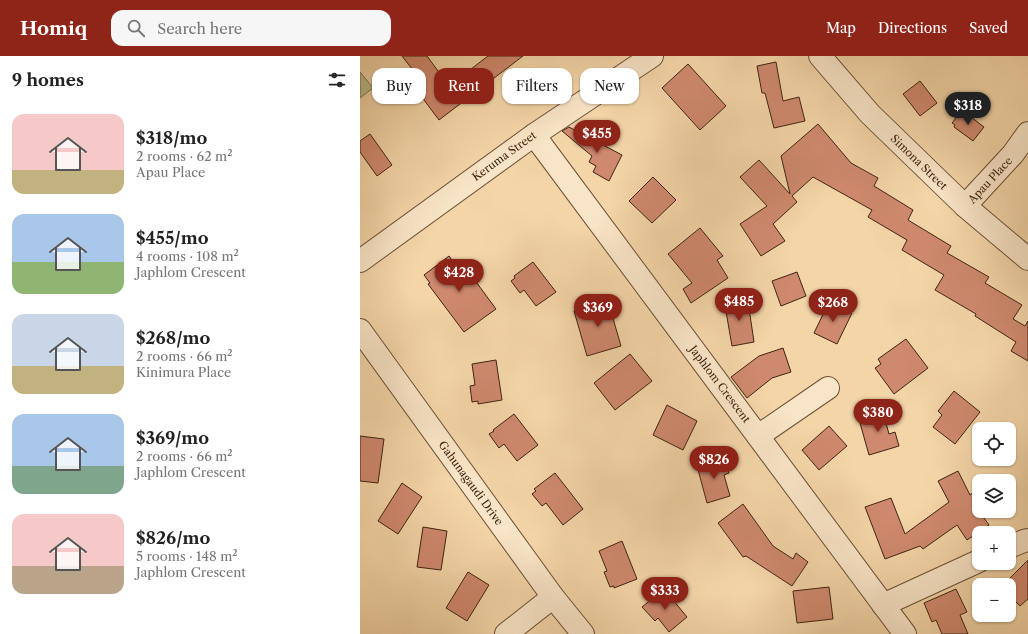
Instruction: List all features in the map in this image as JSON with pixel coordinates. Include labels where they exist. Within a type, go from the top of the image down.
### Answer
[{"type":"street","name":"Keruma Street","points":[[360,261],[534,135],[652,56]]},
{"type":"street","name":"Simona Street","points":[[820,56],[870,114],[965,206],[1028,259]]},
{"type":"street","name":"Apau Place","points":[[965,206],[1014,154],[1028,133]]},
{"type":"street","name":"Japhlom Crescent","points":[[534,135],[905,634]]},
{"type":"street","name":"Gahunagaudi Drive","points":[[360,330],[553,597],[582,634]]},
{"type":"street","points":[[758,436],[828,388]]},
{"type":"street","points":[[1016,544],[1028,540]]},
{"type":"street","points":[[883,605],[972,564]]},
{"type":"street","points":[[506,634],[553,597]]},
{"type":"green space","points":[[360,72],[372,89],[360,98]]},
{"type":"building","points":[[402,56],[427,56],[436,68],[434,68],[434,104],[460,104],[439,120],[426,103],[426,68],[411,68]]},
{"type":"building","points":[[488,56],[523,56],[507,68],[502,68],[502,72],[494,78],[494,68],[472,68]]},
{"type":"building","points":[[776,62],[783,101],[799,97],[805,121],[774,128],[765,93],[762,93],[757,66]]},
{"type":"building","points":[[688,64],[726,106],[700,130],[662,88]]},
{"type":"building","points":[[920,81],[937,103],[920,116],[903,94]]},
{"type":"building","points":[[962,110],[984,127],[973,141],[954,127],[955,125],[952,123]]},
{"type":"building","points":[[818,124],[851,163],[878,178],[874,186],[913,210],[908,220],[951,246],[947,253],[989,277],[985,283],[1022,305],[1013,319],[1025,326],[1028,321],[1028,361],[1011,351],[1016,342],[975,316],[976,314],[935,290],[944,275],[902,250],[907,240],[868,217],[872,210],[813,177],[792,196],[797,202],[773,224],[785,241],[761,256],[740,224],[767,206],[740,177],[759,160],[790,194],[781,156]]},
{"type":"building","points":[[569,127],[622,155],[609,181],[593,172],[596,166],[589,162],[592,156],[562,131]]},
{"type":"building","points":[[370,134],[392,165],[377,176],[360,152],[360,141]]},
{"type":"building","points":[[653,177],[676,200],[652,223],[629,201]]},
{"type":"building","points":[[700,228],[723,256],[717,260],[728,278],[691,303],[683,289],[692,283],[668,254]]},
{"type":"building","points":[[449,256],[455,264],[460,260],[496,309],[464,332],[428,284],[430,283],[424,275]]},
{"type":"building","points":[[533,262],[556,292],[536,306],[524,290],[520,293],[511,281],[515,278],[514,276]]},
{"type":"building","points":[[797,272],[806,296],[781,306],[772,281]]},
{"type":"building","points":[[737,294],[750,315],[754,342],[732,346],[724,300]]},
{"type":"building","points":[[608,301],[621,346],[587,356],[574,311]]},
{"type":"building","points":[[829,302],[852,313],[837,344],[814,333]]},
{"type":"building","points":[[906,339],[928,368],[894,394],[875,368],[881,364],[878,359]]},
{"type":"building","points":[[783,348],[791,372],[772,378],[747,398],[731,377],[759,356]]},
{"type":"building","points":[[630,354],[652,381],[615,410],[594,383]]},
{"type":"building","points":[[496,360],[502,400],[478,404],[478,401],[472,402],[470,386],[475,385],[472,364]]},
{"type":"building","points":[[954,391],[980,412],[955,444],[933,427],[942,415],[938,411]]},
{"type":"building","points":[[667,405],[697,421],[683,450],[653,435]]},
{"type":"building","points":[[882,408],[889,434],[895,432],[899,446],[869,455],[860,423],[869,420],[867,412]]},
{"type":"building","points":[[514,414],[538,445],[517,461],[504,444],[499,448],[489,434]]},
{"type":"building","points":[[829,426],[847,446],[819,470],[802,450]]},
{"type":"building","points":[[360,436],[384,439],[378,483],[360,481]]},
{"type":"building","points":[[724,458],[729,473],[724,475],[730,496],[707,503],[697,466]]},
{"type":"building","points":[[958,471],[970,495],[972,493],[972,518],[984,518],[989,525],[972,526],[972,537],[967,540],[957,525],[923,549],[920,546],[885,559],[865,507],[891,498],[905,534],[949,502],[938,481]]},
{"type":"building","points":[[555,473],[583,509],[563,525],[546,503],[542,506],[532,494],[536,491],[534,489]]},
{"type":"building","points":[[402,483],[422,497],[398,534],[378,521]]},
{"type":"building","points":[[743,504],[773,546],[793,559],[796,553],[808,562],[792,586],[746,556],[743,557],[718,523]]},
{"type":"building","points":[[423,527],[447,531],[441,570],[417,567]]},
{"type":"building","points":[[622,541],[637,579],[614,588],[614,586],[610,587],[604,572],[607,571],[599,551]]},
{"type":"building","points":[[1028,560],[1028,599],[1020,606],[1016,602],[1016,578],[1010,578]]},
{"type":"building","points":[[468,572],[489,585],[467,621],[446,608]]},
{"type":"building","points":[[829,587],[833,619],[797,623],[793,591]]},
{"type":"building","points":[[664,589],[687,617],[669,632],[658,618],[655,621],[642,607]]},
{"type":"building","points":[[956,589],[967,612],[960,615],[968,634],[942,634],[936,620],[932,622],[924,603]]}]
